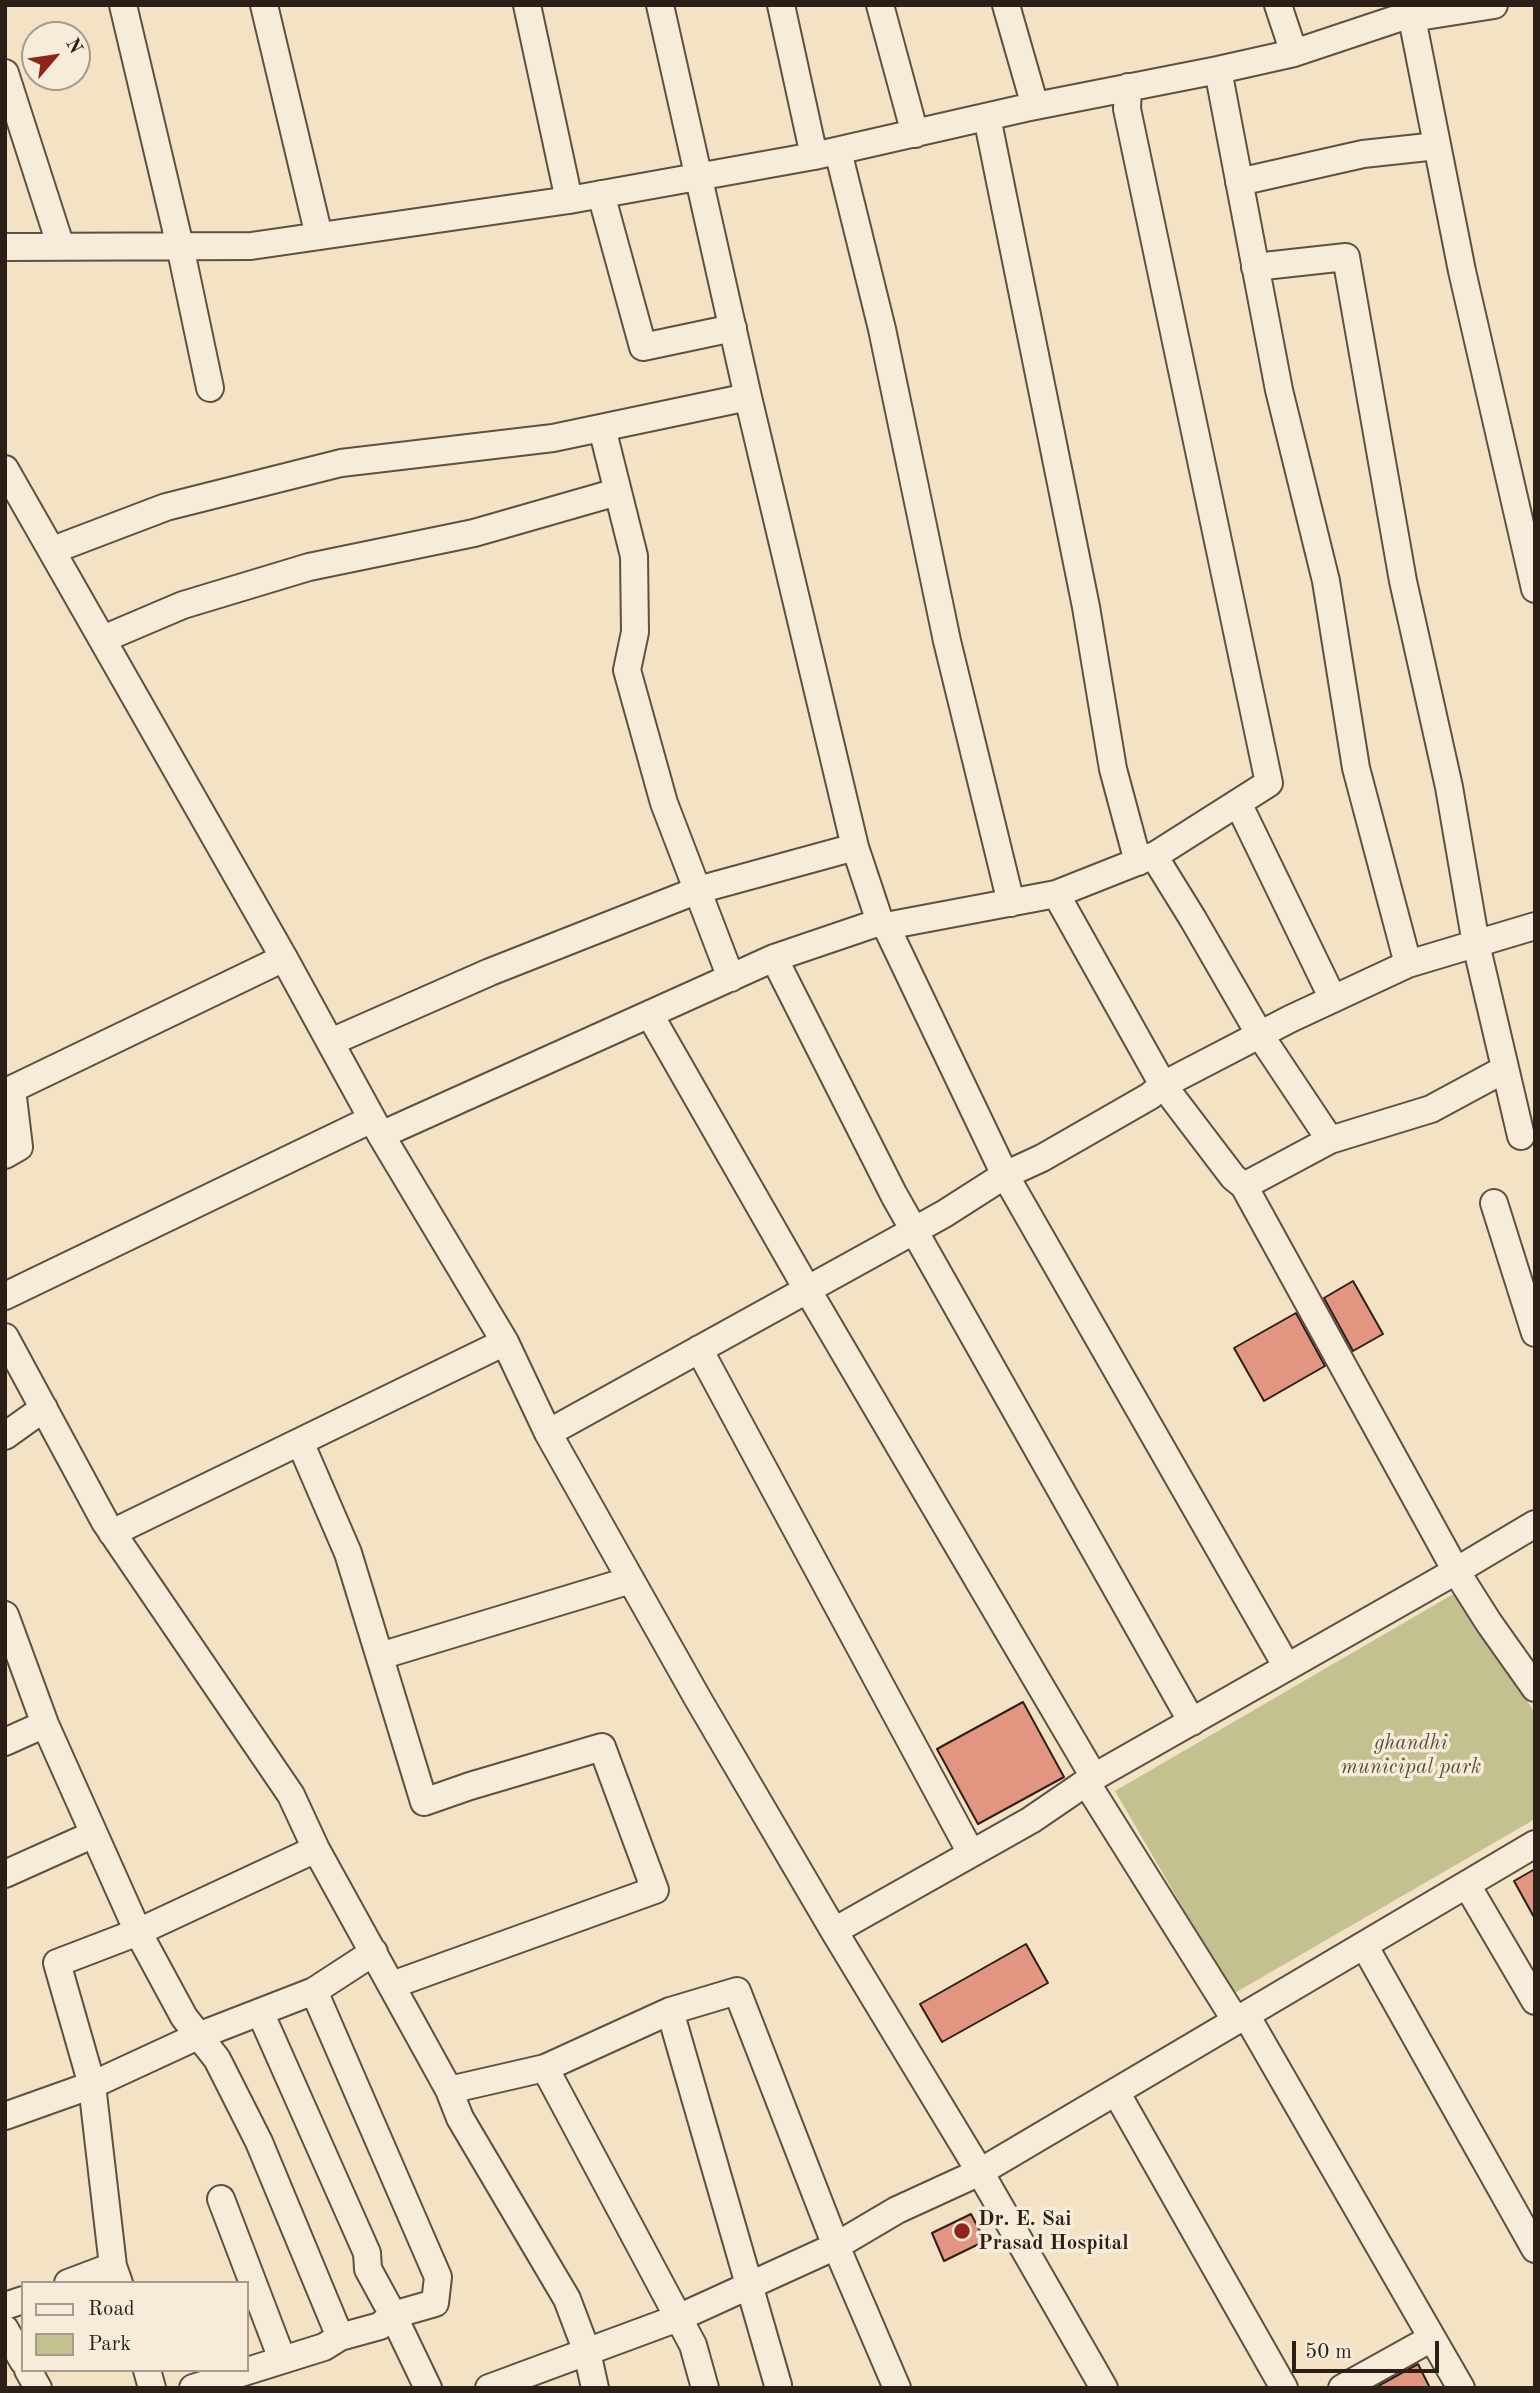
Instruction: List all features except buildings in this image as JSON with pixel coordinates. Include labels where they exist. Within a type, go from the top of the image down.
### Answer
[{"type":"street","points":[[123,5],[180,246],[210,388]]},
{"type":"street","points":[[264,5],[319,236]]},
{"type":"street","points":[[527,5],[569,200]]},
{"type":"street","points":[[660,5],[748,397],[855,847],[883,924],[1005,1175],[1287,1667]]},
{"type":"street","points":[[781,5],[882,329],[947,641],[1011,903]]},
{"type":"street","points":[[880,5],[915,134]]},
{"type":"street","points":[[1006,5],[1035,106]]},
{"type":"street","points":[[1278,5],[1294,53]]},
{"type":"street","points":[[5,247],[251,246],[569,200],[826,153],[1035,106],[1218,70],[1294,53],[1410,12],[1494,5]]},
{"type":"street","points":[[1410,12],[1462,271],[1535,589]]},
{"type":"street","points":[[1218,70],[1279,390],[1326,581],[1356,768],[1408,964]]},
{"type":"street","points":[[5,73],[61,247]]},
{"type":"street","points":[[5,1296],[377,1127],[650,1015],[774,958],[883,924],[1056,894],[1146,859],[1269,783],[1127,109],[1128,87]]},
{"type":"street","points":[[987,117],[1083,593],[1113,769],[1146,859],[1194,919],[1260,1035],[1330,1140]]},
{"type":"street","points":[[1239,182],[1363,154],[1437,146]]},
{"type":"street","points":[[601,194],[643,347],[733,328]]},
{"type":"street","points":[[1255,267],[1346,257],[1404,582],[1449,787],[1476,944],[1521,1136]]},
{"type":"street","points":[[53,550],[166,508],[341,463],[553,438],[748,397]]},
{"type":"street","points":[[602,428],[634,556],[635,632],[627,670],[664,803],[732,978]]},
{"type":"street","points":[[5,469],[284,958],[377,1127],[505,1342],[548,1433],[631,1580],[834,1931],[980,2172],[1104,2388]]},
{"type":"street","points":[[103,639],[183,605],[309,567],[474,533],[617,492]]},
{"type":"street","points":[[1238,803],[1333,999]]},
{"type":"street","points":[[331,1042],[490,972],[698,890],[855,847]]},
{"type":"street","points":[[1056,894],[1163,1085],[1233,1177],[1244,1186],[1456,1570],[1535,1688]]},
{"type":"street","points":[[548,1433],[914,1230],[1005,1175],[1042,1158],[1150,1096],[1163,1085],[1260,1035],[1408,964],[1535,926]]},
{"type":"street","points":[[5,1155],[19,1147],[12,1089],[284,958]]},
{"type":"street","points":[[774,958],[914,1230],[1192,1722]]},
{"type":"street","points":[[650,1015],[1090,1780],[1241,2018],[1461,2388]]},
{"type":"street","points":[[1244,1186],[1330,1140],[1431,1110],[1505,1069]]},
{"type":"street","points":[[1493,1203],[1535,1333]]},
{"type":"street","points":[[5,1337],[112,1533],[290,1795],[316,1849],[449,2090],[460,2118],[567,2299],[587,2352],[595,2388]]},
{"type":"street","points":[[112,1533],[505,1342]]},
{"type":"street","points":[[699,1349],[971,1853]]},
{"type":"street","points":[[5,1436],[44,1408]]},
{"type":"street","points":[[300,1442],[348,1553],[424,1802],[602,1747],[655,1890],[392,1985]]},
{"type":"street","points":[[834,1931],[1031,1820],[1090,1780],[1535,1524]]},
{"type":"street","points":[[380,1656],[631,1580]]},
{"type":"street","points":[[7,1629],[45,1724],[138,1932],[184,2017],[216,2059],[259,2142],[340,2337]]},
{"type":"street","points":[[5,1742],[45,1724]]},
{"type":"street","points":[[5,1874],[94,1834]]},
{"type":"street","points":[[506,2385],[678,2318],[836,2246],[897,2210],[980,2172],[1535,1844]]},
{"type":"street","points":[[79,2281],[116,2274],[92,2085],[57,1963],[138,1932],[316,1849]]},
{"type":"street","points":[[1467,1885],[1535,2001]]},
{"type":"street","points":[[1364,1945],[1535,2249]]},
{"type":"street","points":[[5,2116],[92,2085],[198,2036],[314,1991],[374,1952]]},
{"type":"street","points":[[248,2370],[324,2347],[340,2337],[380,2326],[393,2315],[435,2303],[438,2277],[314,1991]]},
{"type":"street","points":[[449,2090],[545,2068],[670,2011],[737,1991],[836,2246],[897,2388]]},
{"type":"street","points":[[670,2011],[778,2385]]},
{"type":"street","points":[[260,2012],[367,2253],[368,2269],[428,2388]]},
{"type":"street","points":[[545,2068],[693,2345],[705,2388]]},
{"type":"street","points":[[1116,2092],[1284,2388]]},
{"type":"street","points":[[221,2199],[282,2359]]},
{"type":"street","points":[[5,2329],[21,2357]]},
{"type":"street","points":[[1342,2388],[1433,2338]]},
{"type":"street","points":[[29,2372],[38,2388]]},
{"type":"street","points":[[193,2388],[242,2372]]},
{"type":"green space","name":"ghandhi municipal park","points":[[1462,1589],[1535,1714],[1535,1819],[1233,1994],[1115,1791]]},
{"type":"place","name":"Dr. E. Sai Prasad Hospital","points":[[962,2231]]}]
